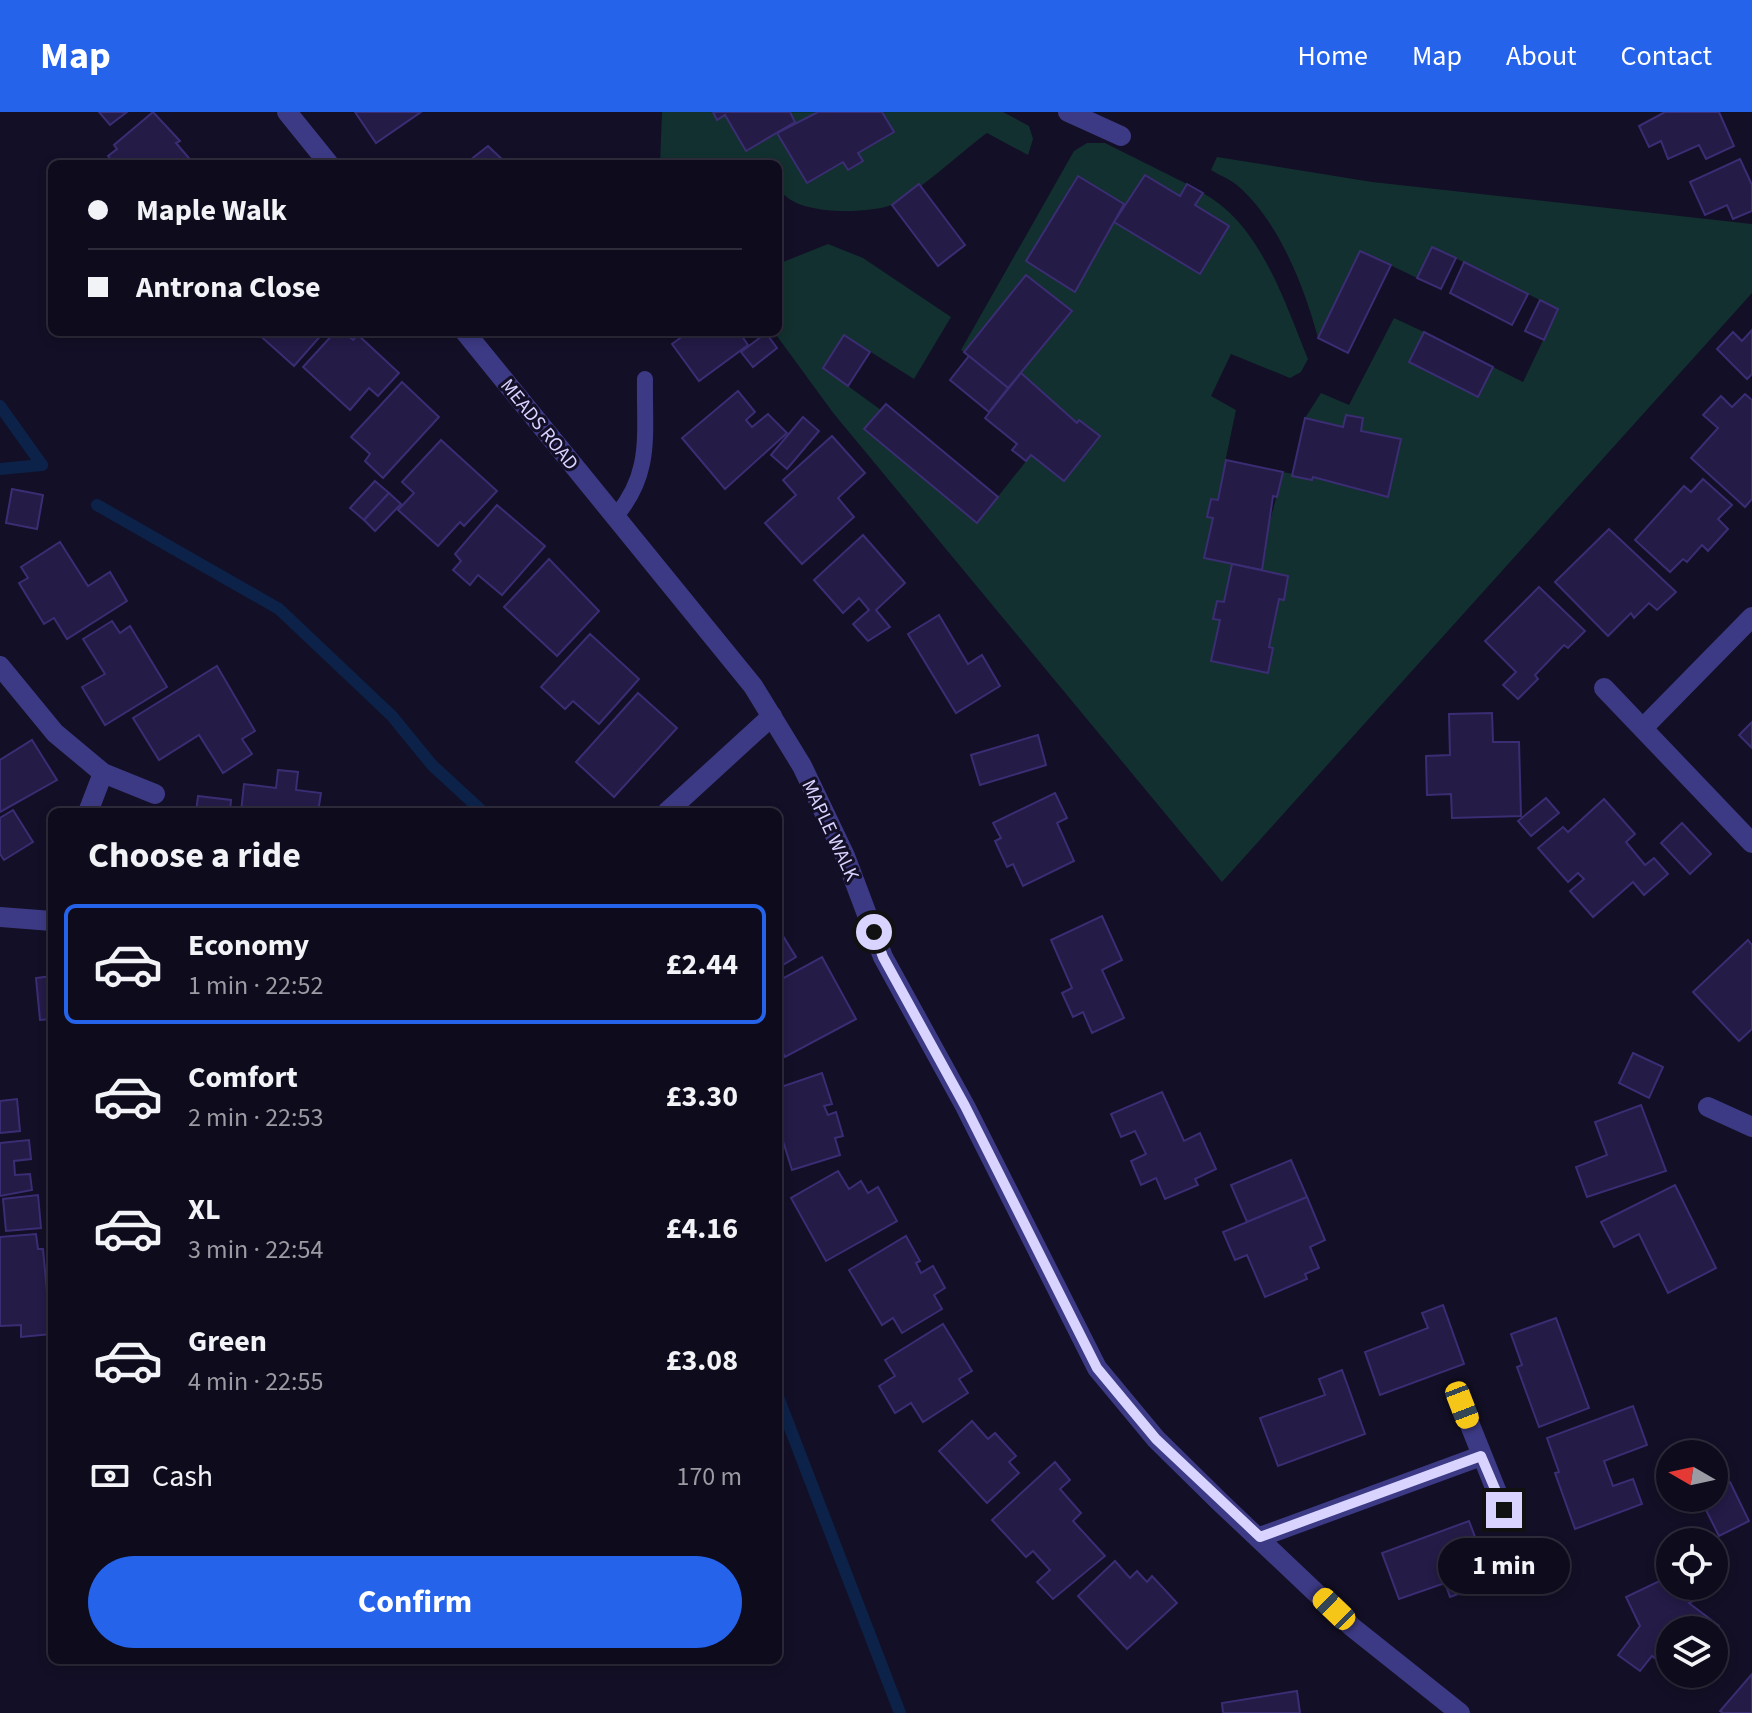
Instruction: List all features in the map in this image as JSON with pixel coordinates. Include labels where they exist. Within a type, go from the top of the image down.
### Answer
[{"type":"street","points":[[287,112],[326,160]]},
{"type":"street","points":[[1068,112],[1121,136]]},
{"type":"street","name":"MEADS ROAD","points":[[468,336],[615,517]]},
{"type":"street","name":"MAPLE WALK","points":[[615,517],[753,686],[802,766],[845,856],[883,957],[965,1106],[1097,1368],[1156,1439],[1352,1627],[1460,1713]]},
{"type":"street","points":[[1644,727],[1752,617]]},
{"type":"street","points":[[1,672],[55,733],[103,773],[155,794]]},
{"type":"street","points":[[1604,688],[1752,843]]},
{"type":"street","points":[[671,808],[772,716]]},
{"type":"street","points":[[90,808],[103,773]]},
{"type":"street","points":[[0,917],[48,921]]},
{"type":"street","points":[[1708,1107],[1752,1127]]},
{"type":"street","points":[[1462,1405],[1504,1510]]},
{"type":"street","points":[[1260,1537],[1481,1456]]},
{"type":"lane","points":[[615,517],[631,498],[643,472],[645,379]]},
{"type":"green space","points":[[662,112],[1003,112],[1029,126],[1033,139],[1028,155],[987,133],[901,200],[881,208],[849,211],[815,208],[788,198],[782,191],[782,160],[660,160]]},
{"type":"green space","points":[[1087,143],[1105,143],[1187,184],[1180,196],[1145,175],[1127,206],[1077,176],[1026,261],[1075,291],[1114,222],[1200,274],[1229,226],[1195,205],[1203,193],[1223,207],[1255,244],[1280,289],[1308,359],[1301,372],[1290,378],[1231,354],[1211,396],[1236,410],[1205,558],[1232,564],[1224,602],[1217,601],[1213,618],[1220,620],[1211,661],[1268,672],[1273,648],[1269,647],[1279,599],[1284,600],[1288,577],[1262,570],[1266,549],[1263,547],[1283,472],[1365,488],[1364,492],[1388,497],[1401,440],[1361,431],[1363,418],[1346,415],[1343,427],[1305,418],[1321,393],[1349,405],[1394,318],[1424,332],[1409,361],[1493,367],[1523,382],[1558,309],[1433,247],[1417,278],[1361,251],[1318,338],[1305,297],[1278,236],[1238,186],[1211,170],[1217,157],[1372,182],[1752,224],[1752,293],[1222,882],[834,414],[777,336],[782,336],[782,262],[828,244],[863,258],[951,317],[914,379],[845,336],[823,368],[881,410],[865,429],[977,523],[1031,455],[1064,481],[1100,437],[1079,420],[1077,423],[1020,372],[1072,312],[1026,275],[964,352],[961,350],[1074,151]]},
{"type":"building","points":[[99,112],[127,112],[110,125]]},
{"type":"building","points":[[153,112],[180,141],[176,143],[191,160],[111,160],[108,156],[117,149],[114,145]]},
{"type":"building","points":[[355,112],[421,112],[376,143]]},
{"type":"building","points":[[713,112],[790,112],[795,122],[746,151],[725,115],[717,120]]},
{"type":"building","points":[[818,112],[882,112],[894,132],[858,153],[863,161],[848,170],[843,162],[807,183],[777,133]]},
{"type":"building","points":[[1665,112],[1719,112],[1734,146],[1706,159],[1699,145],[1668,159],[1661,141],[1649,147],[1639,126]]},
{"type":"building","points":[[488,146],[503,160],[470,160]]},
{"type":"building","points":[[1740,159],[1752,185],[1752,211],[1733,219],[1727,205],[1705,215],[1690,182]]},
{"type":"building","points":[[1145,175],[1180,196],[1187,184],[1203,193],[1195,205],[1229,226],[1200,274],[1114,222]]},
{"type":"building","points":[[1078,176],[1124,204],[1075,292],[1026,261]]},
{"type":"building","points":[[919,184],[965,245],[938,266],[892,205]]},
{"type":"building","points":[[1432,247],[1456,258],[1441,289],[1417,278]]},
{"type":"building","points":[[1360,251],[1391,265],[1348,353],[1318,338]]},
{"type":"building","points":[[1464,262],[1528,294],[1512,325],[1450,293]]},
{"type":"building","points":[[1026,275],[1072,311],[1008,388],[964,352]]},
{"type":"building","points":[[1540,300],[1558,309],[1544,340],[1525,331]]},
{"type":"building","points":[[1752,330],[1752,374],[1747,379],[1717,349],[1733,332],[1742,341]]},
{"type":"building","points":[[1424,332],[1493,367],[1478,397],[1409,362]]},
{"type":"building","points":[[844,335],[870,352],[848,386],[823,368]]},
{"type":"building","points":[[260,336],[320,336],[294,366]]},
{"type":"building","points":[[331,336],[348,336],[353,340],[359,336],[399,373],[378,396],[369,388],[350,410],[303,367]]},
{"type":"building","points":[[683,336],[742,336],[748,345],[699,381],[672,344]]},
{"type":"building","points":[[762,336],[768,336],[777,348],[753,367],[741,352]]},
{"type":"building","points":[[969,356],[1008,388],[989,412],[950,380]]},
{"type":"building","points":[[1021,373],[1077,423],[1079,420],[1100,436],[1064,481],[1031,455],[1026,461],[1012,450],[1017,444],[985,418]]},
{"type":"building","points":[[402,382],[439,417],[383,478],[365,461],[370,454],[351,437]]},
{"type":"building","points":[[738,391],[755,412],[746,420],[752,427],[768,414],[787,433],[725,489],[682,438]]},
{"type":"building","points":[[1745,394],[1752,400],[1752,499],[1745,507],[1691,458],[1718,428],[1703,415],[1721,396],[1732,407]]},
{"type":"building","points":[[886,404],[998,497],[977,523],[864,429]]},
{"type":"building","points":[[1346,415],[1363,418],[1361,431],[1401,439],[1388,497],[1313,477],[1312,480],[1292,476],[1305,418],[1343,427]]},
{"type":"building","points":[[803,417],[819,431],[787,469],[771,455]]},
{"type":"building","points":[[832,436],[865,473],[838,498],[854,517],[802,564],[765,523],[796,495],[783,480]]},
{"type":"building","points":[[441,440],[497,491],[464,526],[460,522],[438,546],[398,510],[414,493],[402,482]]},
{"type":"building","points":[[1226,460],[1283,472],[1277,497],[1273,496],[1262,570],[1204,558],[1213,518],[1207,517],[1211,499],[1218,500]]},
{"type":"building","points":[[1703,479],[1732,505],[1718,519],[1728,529],[1708,551],[1702,545],[1687,562],[1683,559],[1670,572],[1635,540],[1684,486],[1691,492]]},
{"type":"building","points":[[375,481],[389,493],[364,520],[350,508]]},
{"type":"building","points":[[12,489],[43,495],[37,529],[6,523]]},
{"type":"building","points":[[389,493],[401,504],[375,531],[364,520]]},
{"type":"building","points":[[497,505],[545,546],[502,595],[478,575],[470,585],[453,570],[461,561],[455,554]]},
{"type":"building","points":[[1609,529],[1676,592],[1657,610],[1649,603],[1634,618],[1631,613],[1608,636],[1555,582]]},
{"type":"building","points":[[863,535],[905,583],[876,610],[890,627],[868,641],[853,624],[869,610],[859,598],[843,613],[814,580]]},
{"type":"building","points":[[60,542],[88,586],[110,572],[127,601],[67,639],[54,618],[44,624],[19,583],[28,578],[21,567]]},
{"type":"building","points":[[549,559],[599,611],[557,656],[504,607]]},
{"type":"building","points":[[1232,564],[1288,576],[1284,600],[1279,599],[1269,647],[1273,648],[1268,673],[1211,661],[1220,620],[1213,619],[1217,601],[1224,602]]},
{"type":"building","points":[[1539,587],[1585,631],[1568,648],[1564,645],[1535,675],[1538,679],[1518,699],[1503,685],[1516,672],[1485,641]]},
{"type":"building","points":[[939,615],[968,664],[982,655],[1000,686],[956,713],[908,634]]},
{"type":"building","points":[[112,621],[120,633],[130,626],[167,687],[105,725],[82,687],[105,674],[83,639]]},
{"type":"building","points":[[590,634],[639,679],[599,724],[573,701],[565,709],[541,687]]},
{"type":"building","points":[[217,666],[255,731],[242,739],[252,754],[223,773],[199,735],[159,760],[133,718]]},
{"type":"building","points":[[638,693],[677,728],[614,797],[576,762]]},
{"type":"building","points":[[1492,713],[1493,742],[1519,742],[1521,816],[1452,818],[1451,794],[1427,795],[1426,756],[1450,755],[1449,714]]},
{"type":"building","points":[[1752,722],[1752,748],[1739,735]]},
{"type":"building","points":[[1038,735],[1046,765],[980,785],[971,755]]},
{"type":"building","points":[[32,740],[57,780],[0,812],[0,760]]},
{"type":"building","points":[[278,770],[298,772],[296,790],[321,793],[319,808],[241,808],[244,784],[276,788]]},
{"type":"building","points":[[1055,793],[1067,818],[1057,823],[1074,861],[1023,886],[1013,864],[1007,867],[995,841],[1001,838],[993,823]]},
{"type":"building","points":[[198,796],[231,800],[230,808],[196,808]]},
{"type":"building","points":[[1546,798],[1559,813],[1531,836],[1518,821]]},
{"type":"building","points":[[1604,799],[1635,834],[1626,842],[1645,865],[1654,858],[1668,874],[1644,895],[1633,882],[1593,917],[1570,891],[1584,879],[1578,873],[1568,882],[1538,848],[1563,827],[1568,832]]},
{"type":"building","points":[[13,810],[33,842],[4,860],[0,854],[0,818]]},
{"type":"building","points":[[1682,823],[1711,854],[1690,874],[1661,843]]},
{"type":"building","points":[[1102,916],[1122,960],[1102,970],[1124,1018],[1092,1033],[1083,1012],[1073,1017],[1062,993],[1072,988],[1051,940]]},
{"type":"building","points":[[782,934],[796,957],[782,966]]},
{"type":"building","points":[[1748,940],[1752,945],[1752,1029],[1739,1041],[1693,992]]},
{"type":"building","points":[[822,957],[856,1019],[785,1057],[782,1051],[782,979]]},
{"type":"building","points":[[48,976],[48,1019],[40,1020],[36,978]]},
{"type":"building","points":[[1633,1053],[1663,1067],[1649,1098],[1619,1083]]},
{"type":"building","points":[[822,1073],[832,1104],[824,1106],[828,1115],[836,1112],[843,1136],[835,1138],[840,1155],[792,1170],[782,1138],[782,1087]]},
{"type":"building","points":[[1162,1092],[1184,1141],[1200,1133],[1216,1169],[1195,1179],[1198,1185],[1165,1199],[1156,1178],[1141,1185],[1131,1161],[1146,1154],[1135,1131],[1121,1137],[1111,1114]]},
{"type":"building","points":[[17,1099],[20,1131],[0,1133],[0,1101]]},
{"type":"building","points":[[1641,1105],[1666,1171],[1587,1197],[1576,1167],[1607,1155],[1595,1122]]},
{"type":"building","points":[[29,1140],[31,1159],[14,1161],[15,1175],[30,1174],[32,1190],[0,1196],[0,1143]]},
{"type":"building","points":[[1291,1160],[1307,1197],[1247,1222],[1231,1185]]},
{"type":"building","points":[[838,1171],[849,1189],[861,1181],[868,1193],[878,1187],[897,1221],[826,1261],[791,1198]]},
{"type":"building","points":[[1675,1185],[1716,1268],[1668,1293],[1639,1234],[1614,1247],[1601,1222]]},
{"type":"building","points":[[38,1195],[41,1228],[6,1231],[3,1199]]},
{"type":"building","points":[[1307,1197],[1325,1240],[1310,1247],[1319,1268],[1305,1274],[1307,1279],[1265,1297],[1247,1255],[1235,1260],[1223,1232]]},
{"type":"building","points":[[36,1234],[38,1249],[43,1249],[48,1334],[21,1337],[21,1325],[0,1326],[0,1237]]},
{"type":"building","points":[[906,1236],[920,1261],[916,1263],[921,1273],[933,1266],[945,1288],[934,1295],[942,1309],[902,1333],[893,1318],[882,1325],[849,1270]]},
{"type":"building","points":[[1443,1305],[1464,1364],[1380,1395],[1365,1352],[1428,1328],[1422,1313]]},
{"type":"building","points":[[1556,1318],[1589,1408],[1539,1427],[1517,1367],[1522,1365],[1511,1334]]},
{"type":"building","points":[[943,1324],[972,1371],[959,1379],[968,1393],[923,1422],[911,1403],[895,1413],[879,1386],[895,1376],[885,1360]]},
{"type":"building","points":[[1342,1370],[1365,1434],[1278,1466],[1260,1418],[1325,1395],[1319,1379]]},
{"type":"building","points":[[1633,1406],[1647,1445],[1604,1461],[1613,1486],[1633,1479],[1642,1504],[1575,1529],[1555,1473],[1559,1472],[1547,1438]]},
{"type":"building","points":[[972,1421],[988,1439],[995,1433],[1016,1456],[1009,1462],[1019,1473],[987,1503],[939,1451]]},
{"type":"building","points":[[1055,1462],[1070,1480],[1060,1489],[1081,1513],[1073,1521],[1105,1556],[1053,1599],[1037,1582],[1050,1570],[1033,1551],[1026,1557],[992,1520]]},
{"type":"building","points":[[1728,1483],[1749,1521],[1728,1532],[1728,1528],[1715,1528],[1707,1512],[1728,1512]]},
{"type":"building","points":[[1469,1521],[1492,1582],[1450,1597],[1445,1583],[1399,1599],[1382,1553]]},
{"type":"building","points":[[1115,1561],[1130,1578],[1137,1571],[1147,1582],[1152,1576],[1177,1603],[1127,1649],[1078,1596]]},
{"type":"building","points":[[1656,1583],[1656,1600],[1695,1600],[1689,1603],[1706,1616],[1656,1616],[1656,1659],[1652,1656],[1640,1671],[1618,1655],[1640,1626],[1626,1597]]},
{"type":"building","points":[[1752,1674],[1752,1713],[1720,1711]]},
{"type":"building","points":[[1297,1691],[1300,1713],[1223,1713],[1222,1703]]},
{"type":"waterway","points":[[0,406],[42,465]]},
{"type":"waterway","points":[[0,469],[42,465]]},
{"type":"waterway","points":[[97,505],[279,609],[392,716],[432,765],[479,808]]},
{"type":"waterway","points":[[782,1407],[900,1713]]},
{"type":"route","points":[[874,932],[883,957],[965,1106],[1097,1368],[1156,1439],[1220,1502],[1260,1537],[1481,1456],[1504,1510]]}]
